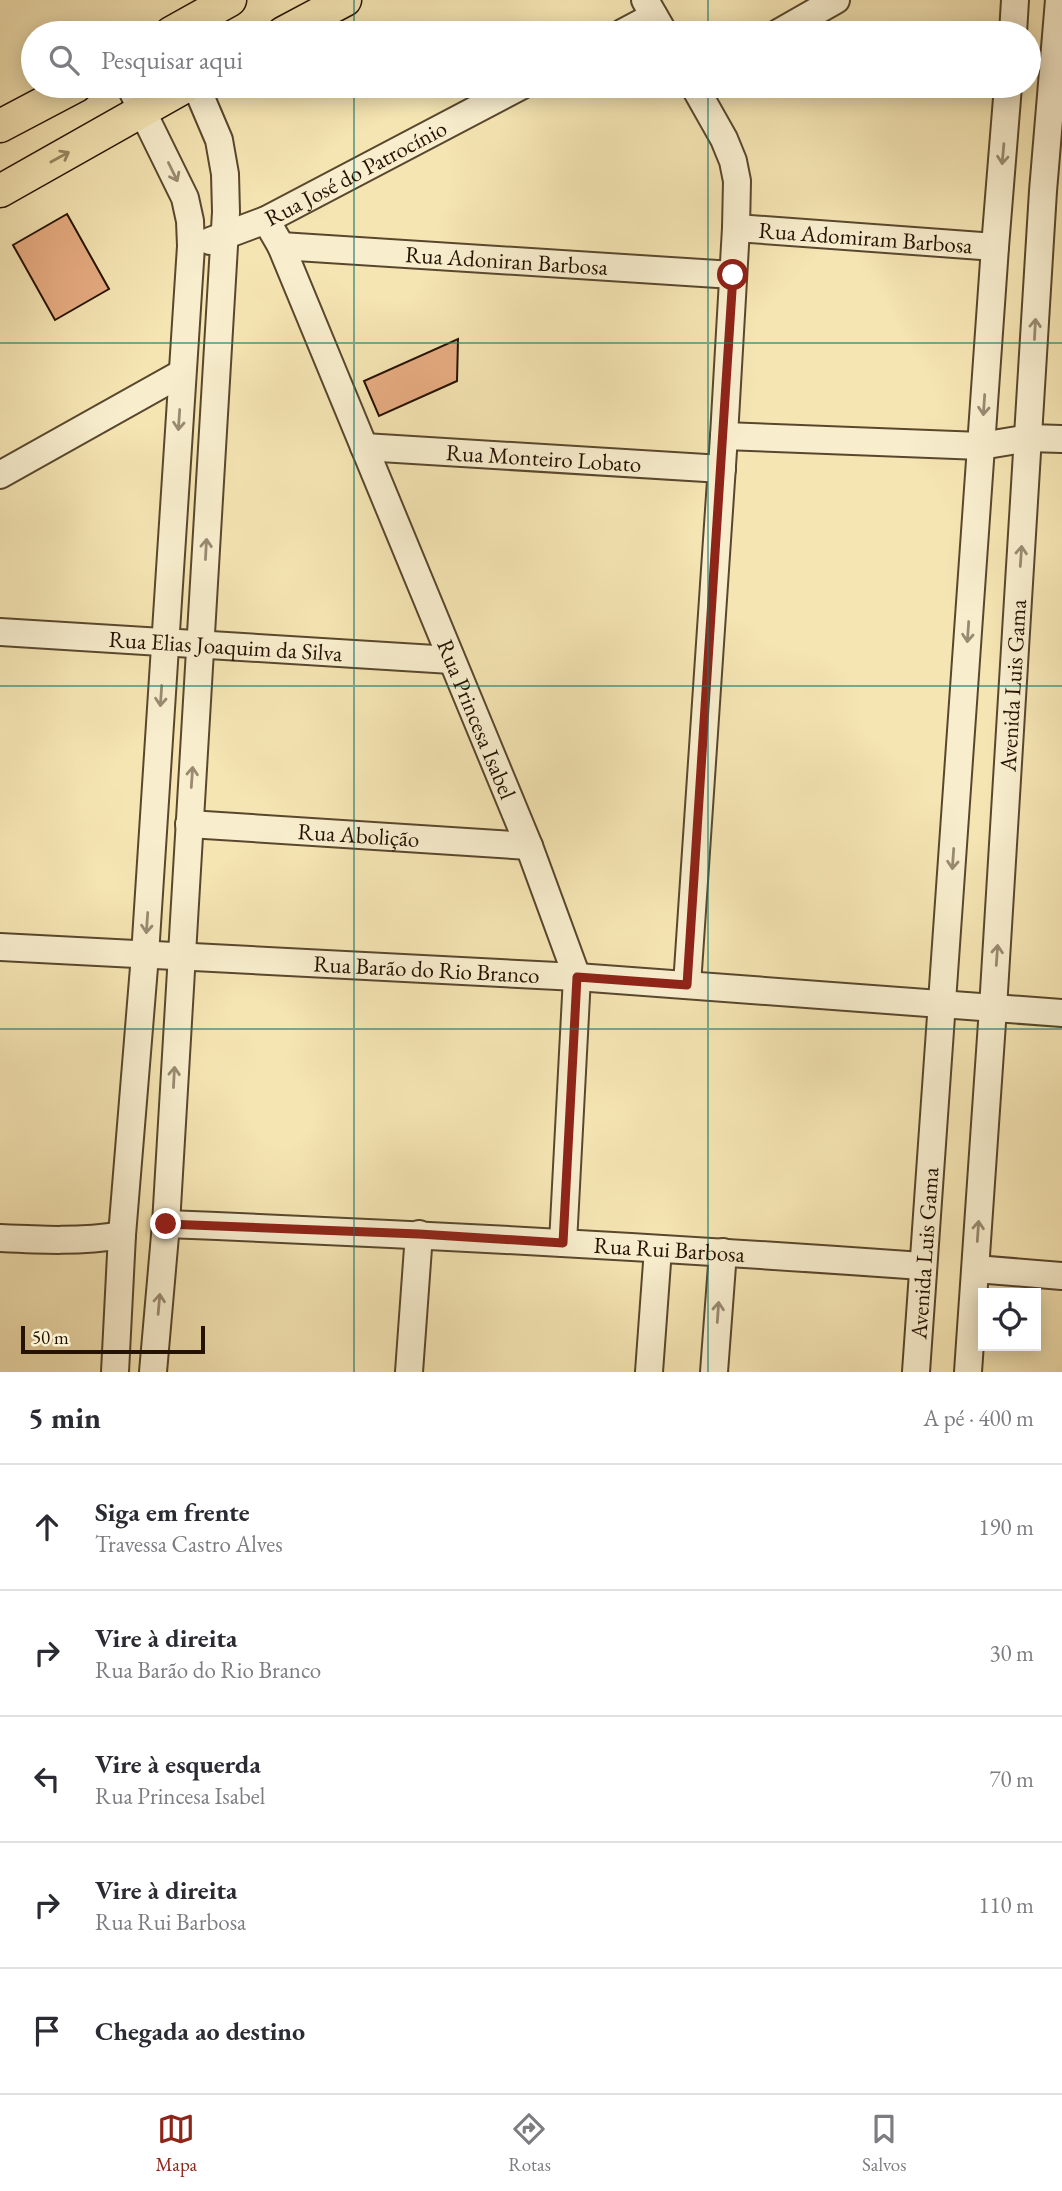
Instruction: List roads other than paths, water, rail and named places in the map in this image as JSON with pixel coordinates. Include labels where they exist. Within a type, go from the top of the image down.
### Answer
[{"type":"main road","points":[[192,21],[230,0]]},
{"type":"main road","points":[[306,21],[345,0]]},
{"type":"main road","points":[[0,126],[53,98]]},
{"type":"main road","points":[[0,191],[136,98]]},
{"type":"street","points":[[799,21],[836,0]]},
{"type":"street","points":[[1014,21],[1015,0]]},
{"type":"street","name":"Avenida Luis Gama","points":[[968,1372],[1029,438],[1053,192],[1059,0]]},
{"type":"street","points":[[115,1372],[122,1234],[145,955],[191,246],[190,221],[185,198],[136,98]]},
{"type":"street","points":[[153,1372],[166,1224],[224,237],[225,174],[219,140],[201,98]]},
{"type":"street","name":"Rua José do Patrocínio","points":[[191,246],[224,237],[266,220],[498,98]]},
{"type":"street","points":[[687,985],[722,469],[737,181],[733,161],[700,98]]},
{"type":"street","name":"Avenida Luis Gama","points":[[916,1372],[1007,98]]},
{"type":"street","name":"Rua Princesa Isabel","points":[[266,220],[281,246],[529,846],[577,977],[563,1243]]},
{"type":"street","name":"Rua Adomiram Barbosa","points":[[736,228],[995,247]]},
{"type":"street","name":"Rua Adoniran Barbosa","points":[[281,246],[733,275]]},
{"type":"street","points":[[0,475],[182,373]]},
{"type":"street","points":[[724,436],[981,446],[1029,438],[1062,439]]},
{"type":"street","name":"Rua Monteiro Lobato","points":[[364,447],[722,469]]},
{"type":"street","name":"Rua Elias Joaquim da Silva","points":[[0,632],[451,660]]},
{"type":"street","name":"Rua Abolição","points":[[188,824],[529,846]]},
{"type":"street","name":"Rua Barão do Rio Branco","points":[[0,947],[577,977],[1062,1013]]},
{"type":"street","name":"Rua Rui Barbosa","points":[[166,1224],[419,1234],[922,1266]]},
{"type":"street","points":[[0,1238],[95,1240],[122,1234]]},
{"type":"street","points":[[409,1372],[419,1234]]},
{"type":"street","points":[[649,1372],[658,1249]]},
{"type":"street","points":[[714,1372],[723,1252]]},
{"type":"street","points":[[976,1269],[1062,1276]]}]
